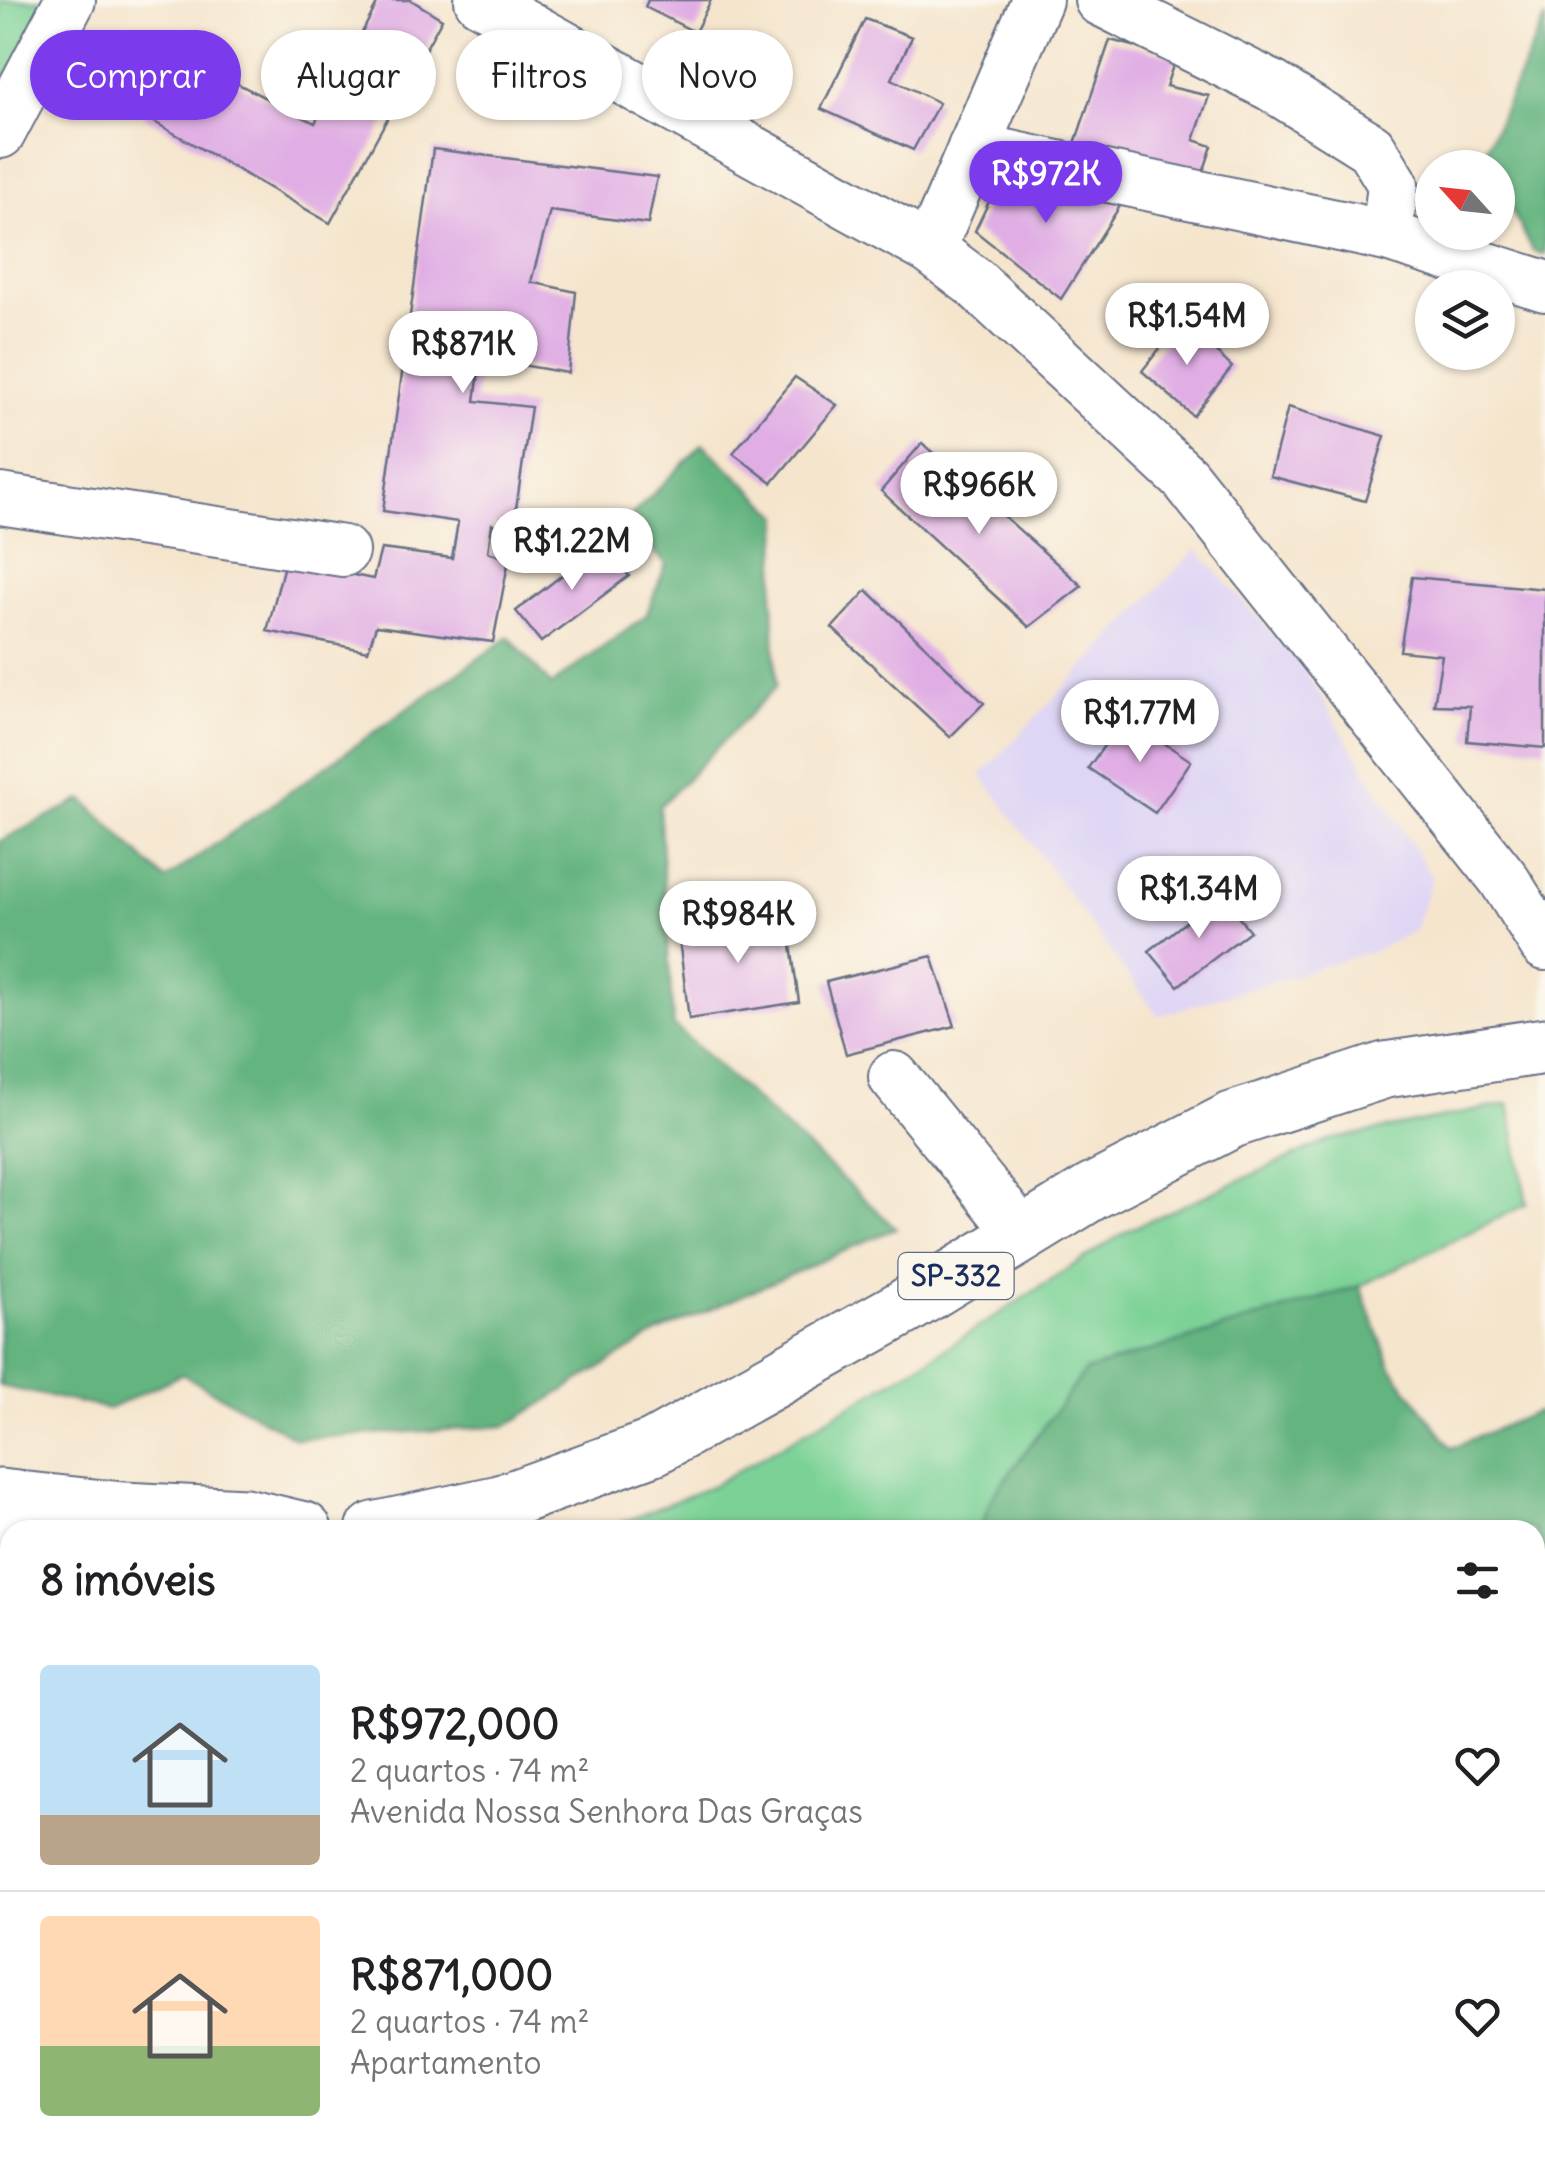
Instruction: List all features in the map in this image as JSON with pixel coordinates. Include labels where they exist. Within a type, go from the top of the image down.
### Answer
[{"type":"main road","name":"SP-332","points":[[421,1520],[500,1503],[654,1447],[725,1411],[1092,1192],[1232,1120],[1385,1070],[1545,1046]]},
{"type":"main road","points":[[0,1497],[261,1520]]},
{"type":"street","points":[[0,134],[70,0]]},
{"type":"street","points":[[480,0],[930,248],[974,283],[1185,478],[1541,930]]},
{"type":"street","points":[[930,248],[1037,0]]},
{"type":"street","points":[[1100,0],[1272,86],[1371,148],[1392,184],[1387,236]]},
{"type":"street","points":[[973,148],[1387,236],[1545,286]]},
{"type":"street","points":[[0,498],[343,551]]},
{"type":"street","points":[[894,1078],[1022,1235]]},
{"type":"shaded area","points":[[1196,549],[1303,668],[1432,878],[1415,930],[1377,950],[1158,1016],[981,775]]},
{"type":"green space","points":[[0,0],[53,0],[37,30],[30,30],[30,44],[0,101]]},
{"type":"green space","points":[[1545,18],[1545,255],[1533,251],[1515,217],[1515,150],[1486,150]]},
{"type":"green space","points":[[703,444],[780,516],[773,599],[776,687],[659,807],[673,1025],[896,1228],[659,1332],[506,1426],[297,1439],[182,1374],[109,1409],[0,1386],[0,841],[83,799],[165,880],[509,637],[551,685],[646,616],[666,564],[625,522]]},
{"type":"green space","points":[[1509,1104],[1527,1204],[1360,1286],[1085,1371],[988,1520],[629,1520],[712,1486],[925,1362],[1128,1230],[1330,1140]]},
{"type":"green space","points":[[1360,1286],[1391,1367],[1451,1448],[1537,1412],[1545,1414],[1545,1520],[983,1520],[991,1498],[1085,1371]]},
{"type":"building","points":[[379,0],[411,0],[442,19],[436,30],[363,30]]},
{"type":"building","points":[[648,0],[711,0],[696,30],[645,7]]},
{"type":"building","points":[[865,19],[912,37],[892,79],[939,103],[913,150],[821,109]]},
{"type":"building","points":[[1110,40],[1176,57],[1166,86],[1209,96],[1194,140],[1212,146],[1198,188],[1070,158]]},
{"type":"building","points":[[241,85],[261,96],[261,120],[387,120],[330,223],[151,120],[241,120]]},
{"type":"building","points":[[433,149],[657,177],[648,224],[550,211],[531,282],[576,292],[568,373],[481,358],[475,401],[531,407],[513,529],[492,524],[488,552],[509,559],[493,642],[376,626],[368,651],[267,631],[285,561],[373,579],[381,549],[452,558],[458,522],[383,511]]},
{"type":"building","points":[[1004,170],[1125,198],[1061,299],[975,231]]},
{"type":"building","points":[[1182,320],[1232,367],[1193,416],[1142,371]]},
{"type":"building","points":[[795,377],[837,405],[772,483],[733,453]]},
{"type":"building","points":[[1288,407],[1385,436],[1365,501],[1270,476]]},
{"type":"building","points":[[922,443],[1082,586],[1029,627],[881,491]]},
{"type":"building","points":[[602,544],[629,576],[541,642],[516,611]]},
{"type":"building","points":[[1412,577],[1545,589],[1545,748],[1467,741],[1470,706],[1434,705],[1442,655],[1400,651]]},
{"type":"building","points":[[867,590],[984,703],[950,737],[832,628]]},
{"type":"building","points":[[1125,717],[1191,761],[1155,813],[1088,768]]},
{"type":"building","points":[[1220,895],[1250,931],[1178,986],[1149,951]]},
{"type":"building","points":[[786,910],[799,1002],[689,1019],[678,931]]},
{"type":"building","points":[[932,956],[955,1026],[846,1054],[826,982]]}]
